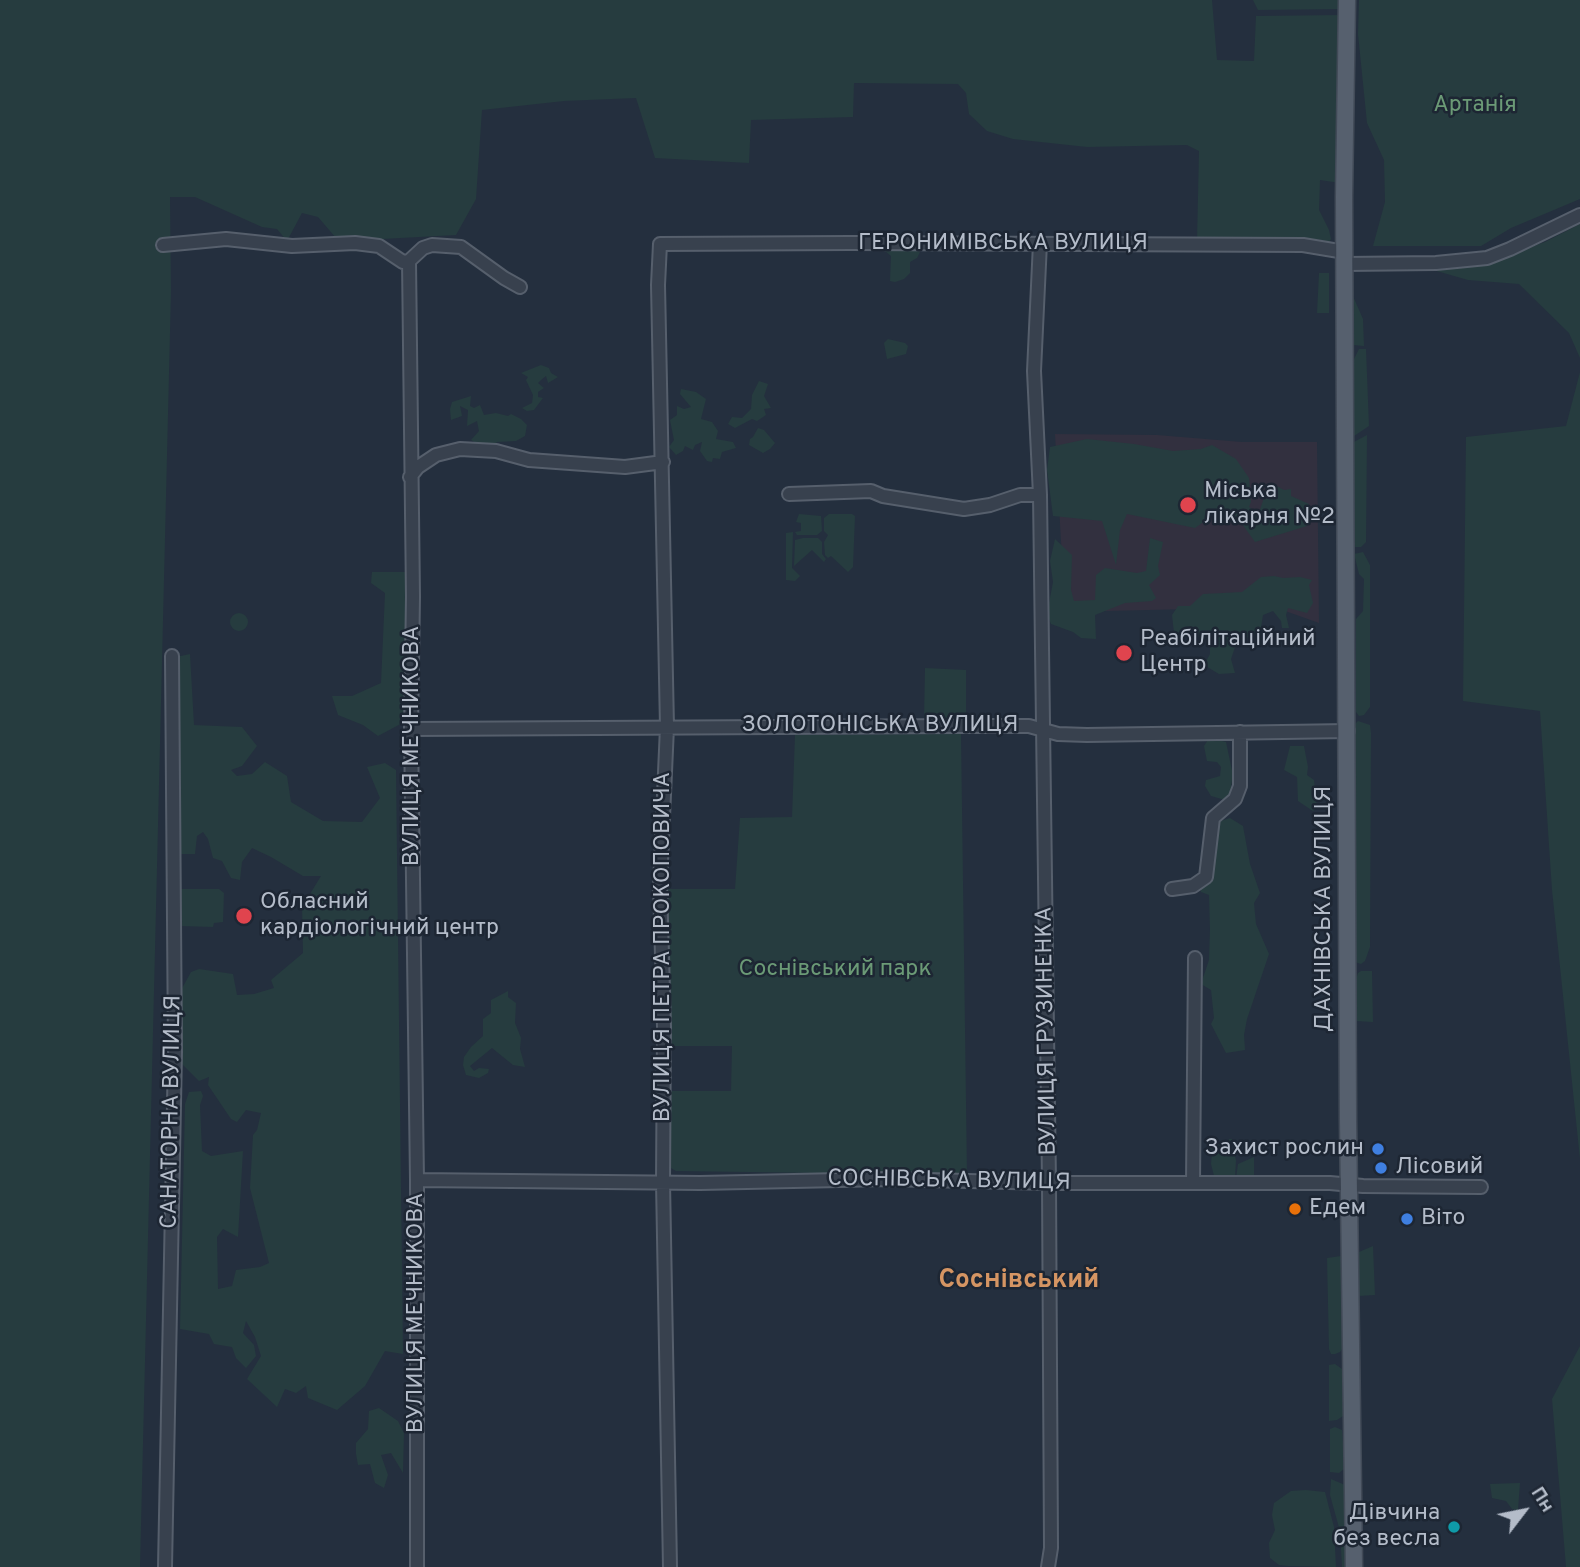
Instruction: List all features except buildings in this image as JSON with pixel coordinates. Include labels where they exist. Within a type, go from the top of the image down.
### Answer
[{"type":"main road","name":"ДАХНІВСЬКА ВУЛИЦЯ","points":[[1347,0],[1345,258],[1348,1185],[1354,1567]]},
{"type":"street","name":"ГЕРОНИМІВСЬКА ВУЛИЦЯ","points":[[660,244],[1303,245],[1345,258],[1369,262],[1436,263],[1487,258],[1580,215]]},
{"type":"street","points":[[163,244],[226,239],[292,246],[355,243],[379,246],[403,262],[410,261],[423,248],[432,244],[461,247],[520,287]]},
{"type":"street","name":"ВУЛИЦЯ ГРУЗИНЕНКА","points":[[1040,243],[1034,371],[1040,495],[1044,729],[1051,1548],[1048,1567]]},
{"type":"street","name":"ВУЛИЦЯ ПЕТРА ПРОКОПОВИЧА","points":[[660,244],[658,285],[667,727],[660,884],[670,1567]]},
{"type":"street","name":"ВУЛИЦЯ МЕЧНИКОВА","points":[[410,261],[417,1567]]},
{"type":"street","points":[[410,477],[418,467],[436,455],[460,449],[496,451],[529,460],[625,467],[663,462]]},
{"type":"street","points":[[789,494],[872,491],[883,496],[964,509],[990,505],[1020,495],[1040,495]]},
{"type":"street","name":"САНАТОРНА ВУЛИЦЯ","points":[[165,1567],[175,1052],[172,656]]},
{"type":"street","name":"ЗОЛОТОНІСЬКА ВУЛИЦЯ","points":[[411,729],[1016,726],[1044,729],[1058,734],[1087,735],[1348,731]]},
{"type":"street","points":[[1172,889],[1193,886],[1206,877],[1213,818],[1235,799],[1240,786],[1240,732]]},
{"type":"street","points":[[1193,1183],[1195,958]]},
{"type":"street","name":"СОСНІВСЬКА ВУЛИЦЯ","points":[[417,1180],[887,1179],[1480,1187]]},
{"type":"shaded area","name":"Міська лікарня №2","points":[[1055,434],[1157,435],[1242,442],[1317,442],[1319,623],[1274,607],[1065,612]]},
{"type":"green space","points":[[0,0],[1212,0],[1217,60],[1254,61],[1256,16],[1342,15],[1340,183],[1320,180],[1319,210],[1329,230],[1329,242],[1316,239],[1197,241],[1199,151],[1187,145],[1087,147],[1013,139],[987,131],[969,114],[966,93],[958,84],[854,83],[853,117],[751,120],[749,163],[655,158],[636,98],[564,101],[482,110],[476,199],[456,235],[382,239],[353,236],[336,238],[318,217],[302,213],[287,241],[277,229],[262,227],[195,197],[170,197],[171,291],[140,1567],[0,1567]]},
{"type":"green space","points":[[1253,0],[1342,0],[1343,9],[1258,10]]},
{"type":"green space","name":"Артанія","points":[[1359,0],[1580,0],[1580,199],[1511,228],[1481,246],[1373,246],[1385,202],[1384,160],[1367,123],[1358,34]]},
{"type":"green space","points":[[1580,224],[1580,358],[1569,333],[1519,284],[1468,280],[1433,270],[1491,261],[1545,242]]},
{"type":"green space","points":[[889,248],[919,249],[920,252],[917,258],[910,262],[910,273],[895,282],[890,281],[891,256],[885,251]]},
{"type":"green space","points":[[1319,273],[1329,273],[1329,313],[1317,313]]},
{"type":"green space","points":[[1353,296],[1363,319],[1364,346],[1353,345]]},
{"type":"green space","points":[[888,339],[905,343],[908,346],[906,354],[887,359],[884,343]]},
{"type":"green space","points":[[1359,349],[1366,349],[1369,426],[1354,436],[1353,361]]},
{"type":"green space","points":[[541,365],[549,368],[551,373],[558,377],[548,383],[546,376],[538,383],[544,388],[538,392],[538,397],[543,398],[534,410],[527,411],[522,408],[532,403],[533,395],[526,380],[528,377],[521,373]]},
{"type":"green space","points":[[1580,372],[1580,1159],[1552,890],[1540,711],[1463,701],[1466,437],[1566,426]]},
{"type":"green space","points":[[759,381],[768,384],[764,396],[771,408],[764,409],[766,415],[735,428],[728,424],[732,417],[742,418],[751,409],[752,395]]},
{"type":"green space","points":[[681,389],[696,392],[706,399],[701,419],[712,422],[718,431],[716,439],[733,442],[736,448],[722,452],[720,459],[713,458],[712,462],[707,461],[700,451],[702,442],[695,445],[693,450],[685,446],[683,451],[676,455],[669,447],[674,440],[670,420],[677,415],[677,406],[684,409],[691,407],[680,394]]},
{"type":"green space","points":[[471,396],[470,406],[474,408],[480,405],[484,415],[511,414],[521,419],[527,425],[525,436],[516,441],[497,442],[491,447],[481,446],[471,440],[479,431],[477,421],[467,426],[468,410],[460,406],[462,416],[451,420],[450,409],[452,402]]},
{"type":"green space","points":[[758,428],[764,430],[775,443],[763,453],[749,445]]},
{"type":"green space","points":[[1367,435],[1366,542],[1361,547],[1353,547],[1352,443]]},
{"type":"green space","points":[[1087,439],[1173,451],[1201,449],[1212,445],[1236,459],[1249,478],[1249,507],[1259,513],[1271,483],[1284,490],[1291,489],[1291,496],[1309,504],[1307,526],[1255,542],[1238,518],[1216,513],[1195,528],[1127,514],[1120,530],[1116,565],[1102,521],[1053,516],[1047,470],[1050,447]]},
{"type":"green space","points":[[799,514],[821,516],[822,531],[817,535],[797,535],[795,532],[801,531],[801,523],[796,522]]},
{"type":"green space","points":[[829,514],[855,516],[853,567],[848,572],[831,556],[828,558],[825,555],[824,542],[828,535],[824,531],[824,518]]},
{"type":"green space","points":[[793,532],[792,568],[800,576],[795,581],[786,580],[786,533]]},
{"type":"green space","points":[[818,538],[822,542],[822,554],[826,559],[824,562],[812,550],[794,566],[795,540]]},
{"type":"green space","points":[[1150,538],[1163,542],[1158,566],[1160,575],[1149,585],[1156,598],[1152,601],[1125,603],[1095,615],[1096,639],[1081,638],[1051,624],[1047,614],[1053,582],[1050,561],[1055,539],[1072,555],[1071,590],[1074,601],[1095,600],[1096,575],[1105,568],[1137,573],[1146,571]]},
{"type":"green space","points":[[1363,552],[1370,565],[1370,707],[1364,715],[1359,716],[1356,712],[1356,619],[1363,611],[1364,579],[1359,574],[1354,554]]},
{"type":"green space","points":[[372,572],[409,572],[408,720],[378,736],[363,725],[338,715],[332,696],[352,696],[381,683],[385,593],[371,583]]},
{"type":"green space","points":[[1261,577],[1312,580],[1309,585],[1313,603],[1307,613],[1288,608],[1286,615],[1289,628],[1282,628],[1281,621],[1273,611],[1263,615],[1260,633],[1237,641],[1231,659],[1235,673],[1219,674],[1204,665],[1210,654],[1210,634],[1201,638],[1174,633],[1172,615],[1178,606],[1190,606],[1203,594],[1242,592]]},
{"type":"green space","points":[[239,613],[245,616],[248,622],[245,628],[239,631],[233,628],[230,622],[233,616]]},
{"type":"green space","points":[[190,654],[194,725],[242,727],[257,746],[242,766],[231,770],[237,776],[252,774],[265,762],[287,776],[291,802],[323,821],[362,822],[380,798],[367,767],[385,763],[396,770],[403,1354],[385,1351],[365,1386],[337,1410],[308,1398],[306,1386],[296,1393],[285,1389],[277,1407],[247,1379],[261,1356],[246,1321],[243,1333],[254,1345],[256,1356],[246,1368],[236,1358],[232,1347],[214,1344],[209,1334],[180,1329],[185,1104],[189,1092],[201,1091],[203,1096],[200,1105],[202,1151],[211,1156],[243,1151],[238,1237],[223,1229],[217,1237],[218,1289],[232,1286],[236,1270],[269,1263],[250,1188],[253,1135],[261,1113],[246,1110],[237,1122],[231,1119],[208,1085],[209,1077],[199,1081],[180,1062],[180,992],[191,972],[199,969],[233,974],[237,995],[254,994],[274,988],[271,980],[303,953],[302,907],[321,876],[303,876],[252,848],[242,862],[240,880],[231,878],[222,861],[213,858],[208,839],[203,832],[197,836],[195,854],[178,854],[176,657]]},
{"type":"green space","points":[[925,668],[966,670],[966,719],[924,719]]},
{"type":"green space","points":[[1358,721],[1370,725],[1371,733],[1370,947],[1365,961],[1361,964],[1355,962],[1354,725]]},
{"type":"green space","name":"Соснівський парк","points":[[961,734],[967,1175],[676,1171],[669,1167],[666,1091],[731,1091],[732,1046],[666,1046],[667,889],[735,889],[740,818],[792,817],[795,735]]},
{"type":"green space","points":[[1208,740],[1226,742],[1233,775],[1230,793],[1225,800],[1211,796],[1205,786],[1206,780],[1220,776],[1221,767],[1217,762],[1207,761],[1204,746]]},
{"type":"green space","points":[[1290,746],[1304,746],[1307,775],[1314,780],[1317,808],[1313,811],[1298,801],[1297,777],[1284,770]]},
{"type":"green space","points":[[1230,818],[1243,826],[1250,864],[1260,893],[1254,903],[1256,924],[1269,954],[1247,1019],[1245,1050],[1226,1053],[1211,1024],[1214,1018],[1211,990],[1201,984],[1209,960],[1210,930],[1209,895],[1201,892],[1200,887],[1218,822]]},
{"type":"green space","points":[[219,889],[224,893],[223,922],[214,923],[213,927],[179,926],[178,890]]},
{"type":"green space","points":[[1361,971],[1372,971],[1373,1022],[1356,1021],[1355,982]]},
{"type":"green space","points":[[508,991],[508,997],[516,1003],[515,1023],[521,1038],[520,1049],[525,1067],[513,1065],[492,1048],[470,1066],[474,1071],[479,1068],[489,1069],[488,1073],[479,1078],[466,1075],[464,1057],[483,1036],[483,1019],[491,1013],[491,1000]]},
{"type":"green space","points":[[1232,1139],[1232,1155],[1236,1160],[1235,1178],[1215,1180],[1211,1164],[1212,1153],[1208,1147],[1228,1142]]},
{"type":"green space","points":[[1254,1157],[1254,1177],[1236,1178],[1238,1164]]},
{"type":"green space","points":[[1373,1246],[1375,1295],[1358,1296],[1359,1252]]},
{"type":"green space","points":[[1341,1256],[1343,1348],[1340,1352],[1331,1354],[1327,1258]]},
{"type":"green space","points":[[1580,1346],[1580,1567],[1566,1567],[1552,1399]]},
{"type":"green space","points":[[1335,1364],[1342,1369],[1343,1416],[1329,1421],[1329,1365]]},
{"type":"green space","points":[[379,1408],[398,1421],[404,1433],[403,1473],[391,1453],[381,1455],[388,1475],[384,1488],[375,1483],[370,1464],[358,1465],[356,1454],[356,1443],[368,1429],[369,1411]]},
{"type":"green space","points":[[1335,1427],[1342,1430],[1344,1469],[1339,1473],[1330,1472],[1330,1429]]},
{"type":"green space","points":[[1331,1479],[1345,1485],[1346,1567],[1342,1567],[1340,1531],[1330,1495]]},
{"type":"green space","points":[[1520,1483],[1518,1510],[1512,1509],[1506,1501],[1492,1498],[1490,1484]]},
{"type":"green space","points":[[1291,1491],[1325,1492],[1334,1527],[1336,1567],[1279,1565],[1270,1558],[1269,1543],[1275,1530],[1272,1515],[1274,1503]]},
{"type":"place","name":"Міська лікарня №2","points":[[1188,505]]},
{"type":"place","name":"Реабілітаційний Центр","points":[[1124,653]]},
{"type":"place","name":"Обласний кардіологічний центр","points":[[244,916]]},
{"type":"place","name":"Захист рослин","points":[[1378,1149]]},
{"type":"place","name":"Лісовий","points":[[1381,1168]]},
{"type":"place","name":"Едем","points":[[1295,1209]]},
{"type":"place","name":"Віто","points":[[1407,1219]]},
{"type":"place","name":"Дівчина без весла","points":[[1454,1527]]},
{"type":"district","name":"Соснівський","points":[[1019,1282]]}]
